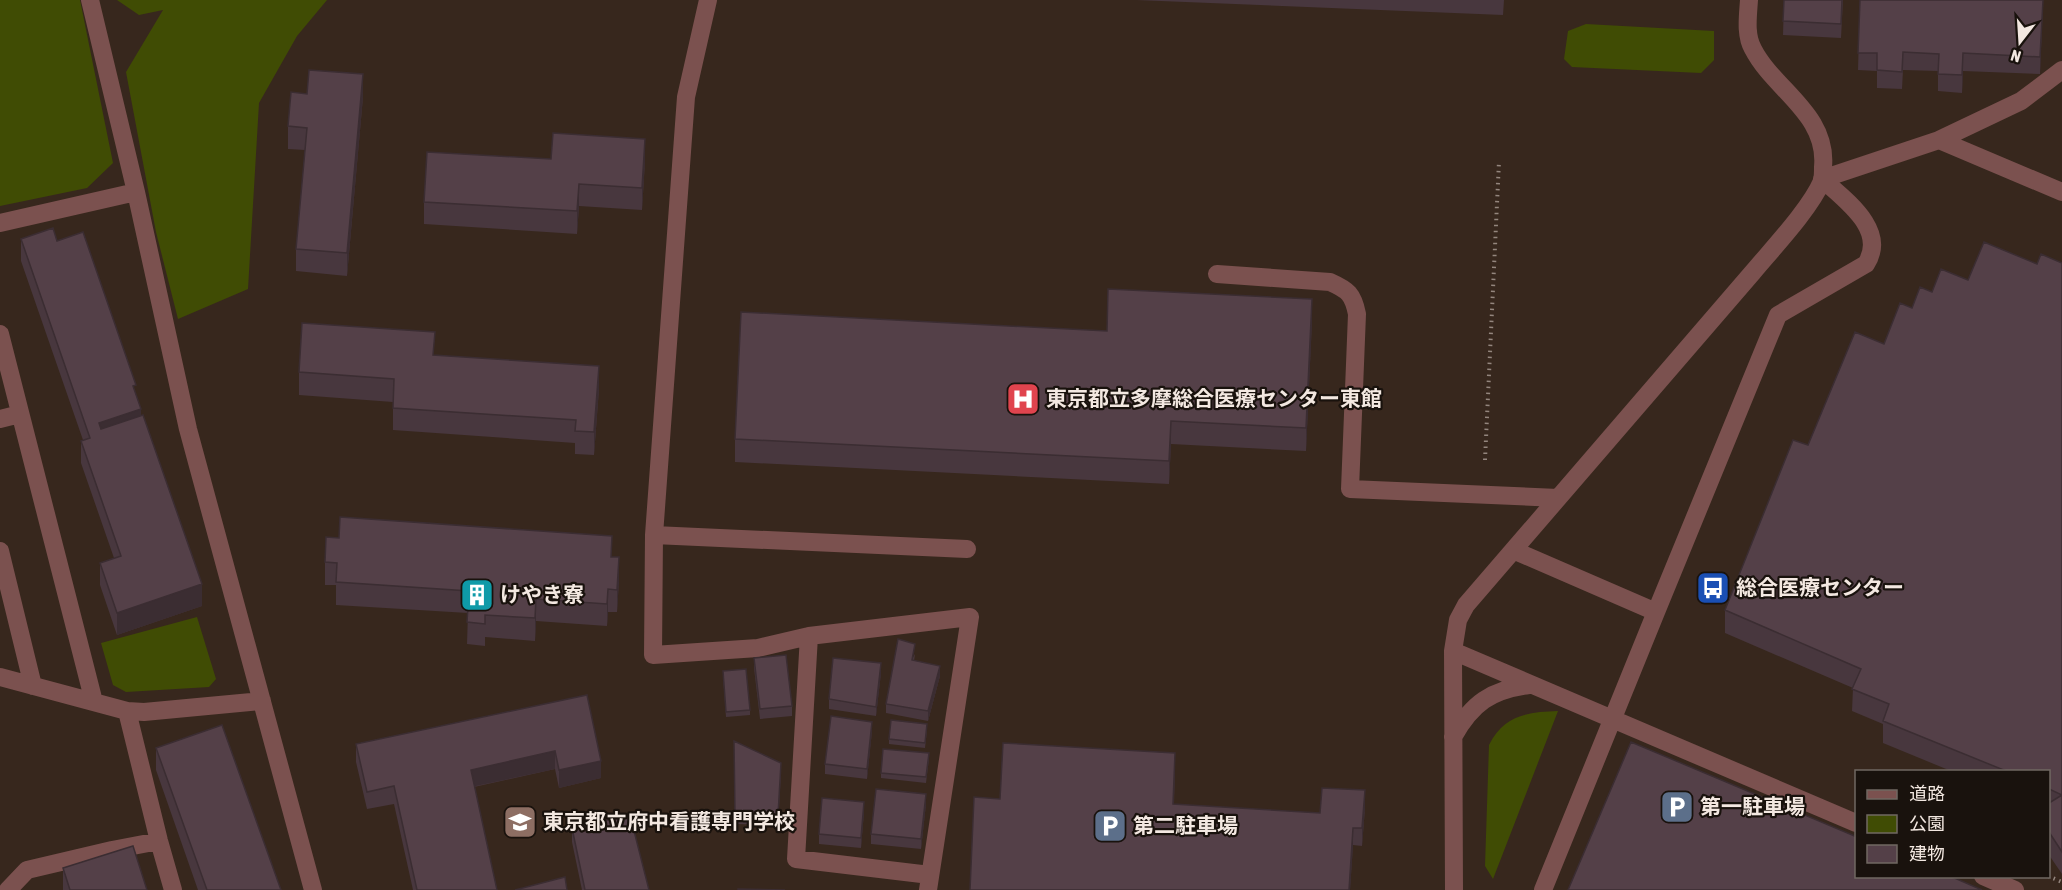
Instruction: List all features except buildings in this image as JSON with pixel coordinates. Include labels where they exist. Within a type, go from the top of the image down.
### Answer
[{"type":"street","points":[[90,0],[136,192],[188,429],[313,890]]},
{"type":"street","points":[[708,0],[686,97],[654,535],[653,655],[758,648],[809,636],[970,617],[929,882],[796,859],[809,636]]},
{"type":"street","points":[[1454,890],[1452,651],[1458,620],[1466,605],[1753,272],[1797,218],[1822,179],[1824,154],[1818,134],[1804,111],[1752,49],[1748,28],[1749,0]]},
{"type":"street","points":[[1822,179],[1939,140],[2021,101],[2062,70]]},
{"type":"street","points":[[1939,140],[2062,192]]},
{"type":"street","points":[[1543,890],[1778,315],[1866,264],[1871,255],[1872,237],[1857,212],[1822,179]]},
{"type":"street","points":[[0,223],[136,192]]},
{"type":"street","points":[[1217,274],[1330,282],[1346,289],[1355,300],[1358,314],[1350,489],[1558,498]]},
{"type":"street","points":[[0,334],[94,702]]},
{"type":"street","points":[[0,418],[20,414]]},
{"type":"street","points":[[654,535],[967,549]]},
{"type":"street","points":[[1513,550],[1656,612]]},
{"type":"street","points":[[0,551],[33,686]]},
{"type":"street","points":[[1452,651],[1855,822]]},
{"type":"street","points":[[0,677],[127,711],[144,712],[262,701]]},
{"type":"street","points":[[1453,737],[1462,720],[1474,707],[1491,695],[1508,688],[1531,685]]},
{"type":"street","points":[[127,711],[173,890]]},
{"type":"street","points":[[8,890],[27,870],[159,841]]},
{"type":"street","points":[[1988,878],[2015,890]]},
{"type":"path","points":[[1485,460],[1499,161]]},
{"type":"green space","points":[[0,0],[80,0],[113,163],[87,188],[0,206]]},
{"type":"green space","points":[[117,0],[327,0],[297,36],[259,103],[248,289],[178,319],[156,232],[126,72],[163,10],[139,15]]},
{"type":"green space","points":[[1586,24],[1714,31],[1714,60],[1701,73],[1572,67],[1564,59],[1568,31]]},
{"type":"green space","points":[[197,617],[216,679],[209,687],[126,692],[113,685],[101,643]]},
{"type":"green space","points":[[1558,711],[1493,879],[1485,866],[1489,745],[1509,721],[1526,714]]},
{"type":"place","name":"東京都立多摩総合医療センター東館","points":[[1023,399]]},
{"type":"place","name":"総合医療センター","points":[[1713,588]]},
{"type":"place","name":"けやき寮","points":[[477,595]]},
{"type":"place","name":"第一駐車場","points":[[1677,807]]},
{"type":"place","name":"東京都立府中看護専門学校","points":[[520,822]]},
{"type":"place","name":"第二駐車場","points":[[1110,826]]}]
